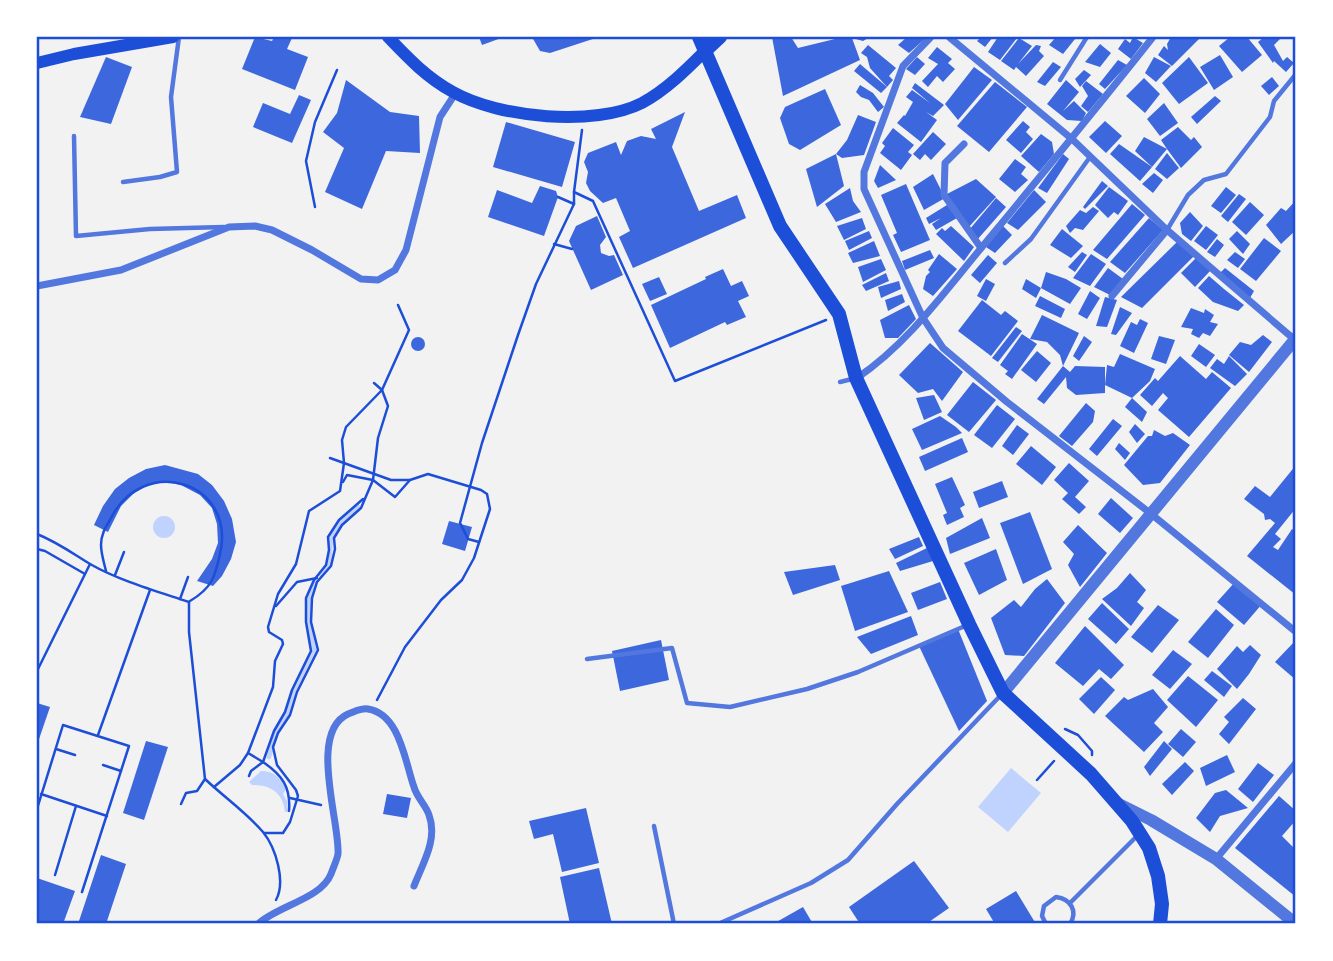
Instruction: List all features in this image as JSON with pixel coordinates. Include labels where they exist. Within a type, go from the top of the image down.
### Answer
[{"type":"main road","points":[[37,63],[173,37]]},
{"type":"main road","points":[[388,37],[421,71],[455,94],[497,108],[532,115],[584,117],[614,112],[642,103],[677,79],[720,37]]},
{"type":"main road","points":[[699,37],[780,226],[839,314],[856,378],[1003,693],[1091,774],[1139,833],[1149,848],[1158,876],[1160,924]]},
{"type":"street","points":[[931,37],[903,66],[864,172],[864,189],[923,318],[943,348],[1007,402],[1150,513],[1296,632]]},
{"type":"street","points":[[949,37],[1072,139],[1167,230],[1296,339],[1003,693]]},
{"type":"street","points":[[856,378],[882,360],[923,318],[1153,37]]},
{"type":"street","points":[[37,286],[121,270],[229,227],[256,226],[272,230],[312,250],[361,279],[378,280],[395,270],[406,250],[440,117],[455,94]]},
{"type":"street","points":[[964,145],[944,163],[944,195],[981,248]]},
{"type":"street","points":[[1112,296],[1167,230]]},
{"type":"street","points":[[258,924],[268,914],[311,894],[330,878],[338,854],[327,754],[332,733],[343,716],[362,708],[379,711],[392,725],[417,797],[429,814],[433,839],[414,886]]},
{"type":"street","points":[[1216,859],[1296,762]]},
{"type":"street","points":[[1114,802],[1151,820],[1216,859],[1296,924]]},
{"type":"lane","points":[[123,182],[177,172],[171,97],[179,37]]},
{"type":"lane","points":[[1060,80],[1087,37]]},
{"type":"lane","points":[[1167,230],[1188,195],[1204,180],[1226,174],[1270,117],[1274,101],[1296,74]]},
{"type":"lane","points":[[74,136],[76,236],[150,229],[229,227]]},
{"type":"lane","points":[[1005,263],[1031,239],[1090,156]]},
{"type":"lane","points":[[840,382],[856,378]]},
{"type":"lane","points":[[587,659],[673,648],[687,703],[730,707],[807,689],[858,672],[969,624]]},
{"type":"lane","points":[[718,924],[811,883],[848,860],[897,804],[1003,693]]},
{"type":"lane","points":[[654,826],[674,924]]},
{"type":"lane","points":[[1070,903],[1139,833]]},
{"type":"lane","points":[[1046,924],[1042,911],[1047,902],[1056,897],[1070,903],[1074,913],[1070,924]]},
{"type":"path","points":[[315,207],[306,160],[315,122],[337,70]]},
{"type":"path","points":[[479,542],[468,538],[460,523],[506,367],[536,284],[574,204],[584,117]]},
{"type":"path","points":[[574,192],[593,201],[675,381],[839,314]]},
{"type":"path","points":[[558,197],[574,204]]},
{"type":"path","points":[[554,244],[572,248]]},
{"type":"path","points":[[214,787],[240,765],[248,752],[274,687],[275,661],[284,644],[269,632],[268,627],[284,583],[296,564],[309,510],[340,491],[344,463],[342,440],[346,427],[382,390],[409,330],[398,305]]},
{"type":"path","points":[[249,776],[251,771],[263,762],[274,731],[285,712],[311,650],[306,622],[306,598],[317,579],[331,566],[335,549],[334,538],[342,525],[361,508],[373,481],[378,438],[388,406],[382,390],[373,383]]},
{"type":"path","points":[[330,458],[391,480],[410,480],[428,474],[470,487],[487,494],[490,509],[474,558],[462,580],[427,617],[405,647],[372,710]]},
{"type":"path","points":[[342,483],[347,474],[373,481],[395,498],[410,480]]},
{"type":"path","points":[[37,534],[60,543],[90,564],[115,575],[150,590],[189,601],[200,595],[218,569],[222,538],[216,511],[194,488],[169,481],[150,482],[138,488],[125,496],[115,507],[103,532],[101,545],[106,571]]},
{"type":"path","points":[[37,549],[85,574]]},
{"type":"path","points":[[115,575],[124,552]]},
{"type":"path","points":[[37,671],[90,564]]},
{"type":"path","points":[[180,599],[188,577]]},
{"type":"path","points":[[274,609],[297,582],[317,579]]},
{"type":"path","points":[[289,811],[290,798],[286,781],[272,747],[290,715],[297,692],[318,650],[311,622],[312,598],[317,579]]},
{"type":"path","points":[[98,736],[150,590]]},
{"type":"path","points":[[181,804],[186,793],[197,791],[205,779],[189,632],[189,601]]},
{"type":"path","points":[[37,808],[63,725],[129,746],[82,892]]},
{"type":"path","points":[[1056,725],[1077,735],[1092,751]]},
{"type":"path","points":[[56,749],[75,755]]},
{"type":"path","points":[[248,752],[296,790],[297,800],[290,822],[283,833],[264,833]]},
{"type":"path","points":[[103,765],[121,771]]},
{"type":"path","points":[[205,779],[264,833],[275,856],[281,892],[268,914]]},
{"type":"path","points":[[37,789],[107,816]]},
{"type":"path","points":[[290,798],[331,806]]},
{"type":"path","points":[[55,875],[76,806]]},
{"type":"water","points":[[164,516],[172,519],[175,527],[172,535],[164,538],[156,535],[153,527],[156,519]]},
{"type":"water","points":[[1011,768],[1041,793],[1008,832],[978,807]]},
{"type":"water","points":[[261,771],[273,774],[282,782],[286,789],[283,794],[288,812],[285,812],[282,800],[275,791],[249,782]]},
{"type":"building","points":[[255,37],[272,41],[274,37],[292,38],[287,49],[308,57],[295,90],[242,69]]},
{"type":"building","points":[[479,37],[504,37],[482,45]]},
{"type":"building","points":[[532,37],[599,37],[550,53],[540,51]]},
{"type":"building","points":[[772,37],[791,37],[798,48],[843,37],[870,37],[863,41],[852,38],[860,60],[783,96]]},
{"type":"building","points":[[907,37],[927,37],[909,53],[898,45]]},
{"type":"building","points":[[981,37],[993,37],[985,47],[977,41]]},
{"type":"building","points":[[998,37],[1017,38],[1000,60],[988,52]]},
{"type":"building","points":[[1056,37],[1075,39],[1063,54],[1049,45]]},
{"type":"building","points":[[1133,37],[1143,43],[1131,59],[1118,49],[1125,39],[1130,43]]},
{"type":"building","points":[[1171,37],[1201,37],[1172,66],[1158,55],[1164,46],[1168,50],[1167,44]]},
{"type":"building","points":[[1230,37],[1247,37],[1262,55],[1242,72],[1219,46]]},
{"type":"building","points":[[1264,37],[1282,37],[1274,45],[1283,61],[1287,57],[1294,63],[1286,72],[1274,61],[1273,63],[1258,42]]},
{"type":"building","points":[[1019,38],[1032,46],[1018,64],[1036,45],[1041,46],[1039,51],[1044,56],[1026,76],[1016,67],[1014,70],[1001,61]]},
{"type":"building","points":[[1100,44],[1111,53],[1100,67],[1085,62]]},
{"type":"building","points":[[868,45],[896,68],[889,76],[893,80],[887,87],[870,68],[867,57],[861,53]]},
{"type":"building","points":[[937,47],[952,59],[948,63],[955,69],[943,82],[937,76],[928,87],[922,81],[938,64],[928,58]]},
{"type":"building","points":[[1220,55],[1233,77],[1214,90],[1200,67]]},
{"type":"building","points":[[106,57],[132,67],[111,124],[80,117]]},
{"type":"building","points":[[917,57],[925,64],[915,75],[906,69]]},
{"type":"building","points":[[1154,57],[1171,66],[1156,82],[1145,73]]},
{"type":"building","points":[[1189,57],[1208,83],[1179,104],[1162,83]]},
{"type":"building","points":[[1118,60],[1127,65],[1105,89],[1099,84]]},
{"type":"building","points":[[1053,62],[1061,67],[1045,86],[1037,82]]},
{"type":"building","points":[[860,64],[887,87],[881,93],[854,71]]},
{"type":"building","points":[[974,67],[992,80],[958,120],[945,104]]},
{"type":"building","points":[[1084,70],[1091,75],[1080,87],[1075,79]]},
{"type":"building","points":[[1272,77],[1279,86],[1269,95],[1261,86]]},
{"type":"building","points":[[1144,78],[1160,94],[1145,113],[1126,96]]},
{"type":"building","points":[[346,80],[390,112],[419,116],[420,153],[386,151],[362,209],[325,192],[344,148],[323,132],[337,113]]},
{"type":"building","points":[[1066,80],[1079,92],[1063,111],[1074,101],[1086,113],[1082,121],[1067,120],[1047,104]]},
{"type":"building","points":[[1086,81],[1103,94],[1088,112],[1081,106],[1088,96],[1082,86]]},
{"type":"building","points":[[995,82],[1027,107],[989,152],[957,126]]},
{"type":"building","points":[[915,83],[944,105],[933,116],[926,112],[937,120],[921,142],[897,123],[905,116],[913,102],[906,97],[912,90],[930,103],[912,88]]},
{"type":"building","points":[[860,85],[873,93],[884,107],[878,112],[869,100],[861,97],[856,92]]},
{"type":"building","points":[[825,89],[841,125],[800,150],[789,144],[780,118],[785,107]]},
{"type":"building","points":[[299,95],[311,100],[292,143],[253,127],[263,103],[290,114]]},
{"type":"building","points":[[1215,96],[1221,101],[1197,124],[1191,117]]},
{"type":"building","points":[[1164,103],[1178,123],[1160,136],[1147,119]]},
{"type":"building","points":[[685,112],[672,147],[699,211],[737,195],[746,218],[633,268],[619,237],[630,231],[616,198],[603,203],[590,191],[586,183],[588,172],[584,162],[588,153],[616,142],[621,155],[627,141],[641,136],[656,139],[651,129]]},
{"type":"building","points":[[858,115],[876,122],[864,155],[842,158],[836,154],[847,140]]},
{"type":"building","points":[[1023,121],[1030,127],[1026,132],[1033,139],[1021,153],[1006,140]]},
{"type":"building","points":[[1105,121],[1122,136],[1106,153],[1089,137]]},
{"type":"building","points":[[506,122],[575,142],[562,187],[493,167]]},
{"type":"building","points":[[1178,127],[1191,140],[1194,137],[1202,147],[1181,168],[1161,140]]},
{"type":"building","points":[[893,128],[914,145],[908,152],[912,155],[901,170],[880,153],[885,146],[882,143]]},
{"type":"building","points":[[933,132],[946,144],[931,160],[925,154],[920,160],[913,154]]},
{"type":"building","points":[[1041,134],[1052,142],[1054,154],[1039,172],[1021,156]]},
{"type":"building","points":[[1144,137],[1167,149],[1152,167],[1135,151]]},
{"type":"building","points":[[1119,144],[1152,167],[1140,181],[1110,154]]},
{"type":"building","points":[[1167,153],[1179,168],[1167,179],[1155,169]]},
{"type":"building","points":[[836,154],[844,186],[817,207],[806,169]]},
{"type":"building","points":[[1063,154],[1069,159],[1047,193],[1038,188]]},
{"type":"building","points":[[1015,159],[1026,167],[1021,174],[1028,180],[1015,192],[999,179]]},
{"type":"building","points":[[880,165],[896,180],[878,188],[874,181]]},
{"type":"building","points":[[1154,173],[1163,180],[1153,193],[1142,184]]},
{"type":"building","points":[[933,174],[945,198],[924,210],[913,187]]},
{"type":"building","points":[[976,179],[996,197],[968,228],[945,195]]},
{"type":"building","points":[[1102,181],[1108,186],[1085,209],[1083,207]]},
{"type":"building","points":[[906,184],[930,240],[901,252],[893,235],[897,233],[881,195]]},
{"type":"building","points":[[540,186],[556,191],[558,197],[544,236],[488,217],[497,190],[532,203]]},
{"type":"building","points":[[1109,187],[1128,201],[1118,215],[1114,212],[1108,218],[1095,205]]},
{"type":"building","points":[[1226,187],[1236,195],[1221,213],[1211,206]]},
{"type":"building","points":[[850,188],[853,201],[861,212],[836,222],[825,204]]},
{"type":"building","points":[[1034,190],[1046,202],[1018,230],[1007,223]]},
{"type":"building","points":[[1239,194],[1246,199],[1228,222],[1221,216]]},
{"type":"building","points":[[996,198],[1006,207],[977,240],[969,230]]},
{"type":"building","points":[[1296,200],[1296,230],[1281,244],[1266,225],[1281,208],[1286,211]]},
{"type":"building","points":[[1250,202],[1264,215],[1246,235],[1232,222]]},
{"type":"building","points":[[1132,204],[1145,215],[1107,259],[1093,250]]},
{"type":"building","points":[[947,205],[957,218],[936,230],[932,224],[941,218],[929,224],[926,218]]},
{"type":"building","points":[[1093,207],[1099,211],[1083,230],[1075,228],[1070,233],[1066,226],[1080,210],[1086,213]]},
{"type":"building","points":[[1190,212],[1203,226],[1191,241],[1182,234],[1180,223]]},
{"type":"building","points":[[597,216],[606,237],[600,245],[601,253],[614,255],[623,275],[591,290],[569,241],[576,226]]},
{"type":"building","points":[[862,218],[866,229],[844,240],[837,226]]},
{"type":"building","points":[[1149,218],[1163,230],[1125,273],[1110,262]]},
{"type":"building","points":[[951,226],[974,247],[964,261],[936,234],[942,228],[945,231]]},
{"type":"building","points":[[1003,226],[1012,235],[995,253],[986,247]]},
{"type":"building","points":[[1206,226],[1218,235],[1206,250],[1194,241]]},
{"type":"building","points":[[1062,229],[1083,246],[1071,258],[1050,245]]},
{"type":"building","points":[[869,231],[872,238],[849,250],[845,241]]},
{"type":"building","points":[[1237,231],[1250,244],[1243,254],[1229,239]]},
{"type":"building","points":[[1264,238],[1281,251],[1256,281],[1240,269]]},
{"type":"building","points":[[1217,239],[1224,245],[1215,257],[1207,252]]},
{"type":"building","points":[[874,241],[880,256],[853,263],[848,253]]},
{"type":"building","points":[[1177,242],[1194,256],[1142,308],[1121,297]]},
{"type":"building","points":[[930,250],[934,258],[905,270],[902,261]]},
{"type":"building","points":[[1082,252],[1087,255],[1075,272],[1068,267]]},
{"type":"building","points":[[1235,252],[1245,259],[1238,268],[1227,260]]},
{"type":"building","points":[[939,254],[957,269],[933,296],[923,289],[926,276],[930,272],[928,270]]},
{"type":"building","points":[[1091,254],[1106,264],[1090,286],[1073,278]]},
{"type":"building","points":[[988,255],[997,263],[980,283],[971,275]]},
{"type":"building","points":[[1197,257],[1211,270],[1195,287],[1181,273]]},
{"type":"building","points":[[881,259],[886,270],[863,282],[858,267]]},
{"type":"building","points":[[1108,268],[1123,279],[1110,295],[1094,287]]},
{"type":"building","points":[[1225,268],[1254,291],[1250,298],[1220,273]]},
{"type":"building","points":[[723,269],[731,286],[742,281],[749,296],[738,301],[746,317],[727,325],[725,322],[670,348],[651,305]]},
{"type":"building","points":[[1046,272],[1081,288],[1070,304],[1041,288]]},
{"type":"building","points":[[886,273],[889,281],[866,291],[862,285]]},
{"type":"building","points":[[1209,276],[1244,305],[1238,311],[1213,302],[1198,288]]},
{"type":"building","points":[[659,277],[667,294],[650,301],[642,284]]},
{"type":"building","points":[[986,279],[995,284],[986,301],[977,296]]},
{"type":"building","points":[[1026,279],[1041,288],[1036,298],[1022,289]]},
{"type":"building","points":[[899,281],[901,289],[881,298],[878,287]]},
{"type":"building","points":[[1090,291],[1100,298],[1087,319],[1078,314]]},
{"type":"building","points":[[902,294],[905,302],[888,311],[885,300]]},
{"type":"building","points":[[1040,296],[1065,309],[1061,318],[1035,306]]},
{"type":"building","points":[[1105,297],[1117,300],[1107,327],[1096,326]]},
{"type":"building","points":[[982,300],[1001,315],[1005,311],[1018,321],[991,356],[958,331]]},
{"type":"building","points":[[909,305],[916,319],[898,338],[885,338],[880,320]]},
{"type":"building","points":[[1120,307],[1132,313],[1116,335],[1111,334]]},
{"type":"building","points":[[1191,308],[1204,313],[1205,309],[1214,315],[1210,322],[1218,324],[1210,336],[1203,333],[1199,338],[1191,334],[1193,329],[1181,327]]},
{"type":"building","points":[[1042,315],[1079,333],[1063,366],[1060,355],[1047,342],[1030,339]]},
{"type":"building","points":[[1140,319],[1148,323],[1134,353],[1120,346],[1131,322],[1137,325]]},
{"type":"building","points":[[1016,327],[1022,331],[998,362],[992,358]]},
{"type":"building","points":[[1022,334],[1037,344],[1012,379],[1005,374],[1008,371],[1000,365]]},
{"type":"building","points":[[1263,335],[1272,342],[1249,372],[1229,355],[1240,342],[1251,345]]},
{"type":"building","points":[[1084,336],[1092,342],[1079,361],[1073,356]]},
{"type":"building","points":[[1159,336],[1175,340],[1166,364],[1151,359]]},
{"type":"building","points":[[418,337],[423,339],[423,349],[418,351],[413,349],[411,344],[413,339]]},
{"type":"building","points":[[930,343],[963,372],[942,401],[933,389],[918,393],[899,375]]},
{"type":"building","points":[[1199,344],[1215,355],[1206,367],[1191,356]]},
{"type":"building","points":[[1037,351],[1051,363],[1036,382],[1021,370]]},
{"type":"building","points":[[1120,354],[1155,369],[1150,381],[1132,398],[1105,385],[1107,365],[1114,367]]},
{"type":"building","points":[[1180,356],[1206,379],[1212,372],[1231,388],[1189,437],[1158,410],[1168,398],[1163,393],[1152,406],[1140,395],[1155,378],[1158,381]]},
{"type":"building","points":[[1229,356],[1247,374],[1235,386],[1210,368],[1217,359],[1224,364]]},
{"type":"building","points":[[1063,366],[1070,372],[1075,366],[1105,367],[1105,393],[1076,395],[1067,388],[1066,377],[1044,404],[1037,399]]},
{"type":"building","points":[[973,382],[996,400],[969,432],[947,415]]},
{"type":"building","points":[[934,395],[942,412],[924,420],[916,398]]},
{"type":"building","points":[[1132,398],[1147,412],[1142,422],[1125,407]]},
{"type":"building","points":[[1086,403],[1095,411],[1093,422],[1072,446],[1059,436]]},
{"type":"building","points":[[997,405],[1015,419],[992,448],[974,435]]},
{"type":"building","points":[[940,416],[962,433],[922,450],[912,429]]},
{"type":"building","points":[[1113,419],[1122,426],[1097,456],[1089,449]]},
{"type":"building","points":[[1135,424],[1145,434],[1137,443],[1129,432]]},
{"type":"building","points":[[1017,425],[1029,434],[1013,455],[1002,446]]},
{"type":"building","points":[[1154,430],[1165,436],[1173,433],[1190,445],[1160,483],[1143,485],[1124,465],[1148,436],[1152,436]]},
{"type":"building","points":[[962,438],[968,452],[925,471],[919,457]]},
{"type":"building","points":[[1119,443],[1130,453],[1125,460],[1115,449]]},
{"type":"building","points":[[1031,446],[1056,467],[1042,485],[1016,464]]},
{"type":"building","points":[[1069,463],[1089,481],[1075,497],[1086,507],[1079,514],[1062,499],[1068,493],[1054,480]]},
{"type":"building","points":[[165,465],[198,474],[212,485],[224,501],[232,519],[236,542],[231,559],[213,586],[197,581],[212,559],[218,543],[217,524],[212,508],[200,495],[181,485],[167,482],[149,484],[121,506],[108,532],[94,525],[115,489],[146,469]]},
{"type":"building","points":[[1296,465],[1296,508],[1275,534],[1281,539],[1273,547],[1278,550],[1292,529],[1296,531],[1296,595],[1247,556],[1275,523],[1270,519],[1265,520],[1264,514],[1244,499],[1255,486],[1270,497]]},
{"type":"building","points":[[952,477],[965,505],[960,508],[964,517],[947,525],[943,515],[947,513],[935,484]]},
{"type":"building","points":[[1002,481],[1008,497],[979,508],[973,492]]},
{"type":"building","points":[[1111,498],[1133,518],[1120,533],[1098,514]]},
{"type":"building","points":[[1030,512],[1052,569],[1023,584],[1000,523]]},
{"type":"building","points":[[982,518],[990,538],[950,554],[946,538]]},
{"type":"building","points":[[449,521],[472,527],[465,551],[442,544]]},
{"type":"building","points":[[1078,525],[1107,553],[1080,587],[1068,565],[1074,554],[1063,542]]},
{"type":"building","points":[[919,537],[923,546],[895,559],[889,549]]},
{"type":"building","points":[[927,548],[933,561],[900,571],[896,563]]},
{"type":"building","points":[[996,549],[1007,580],[979,595],[964,563]]},
{"type":"building","points":[[835,565],[840,580],[793,595],[784,572]]},
{"type":"building","points":[[889,571],[908,612],[855,631],[841,586]]},
{"type":"building","points":[[1130,573],[1146,590],[1137,602],[1144,608],[1131,626],[1102,599],[1117,588]]},
{"type":"building","points":[[1047,579],[1065,603],[1024,656],[1005,655],[991,618],[1014,600],[1021,607]]},
{"type":"building","points":[[940,582],[947,599],[918,610],[911,593]]},
{"type":"building","points":[[1235,582],[1262,604],[1244,625],[1217,602]]},
{"type":"building","points":[[1102,603],[1129,629],[1116,644],[1088,619]]},
{"type":"building","points":[[1158,605],[1179,620],[1152,653],[1131,637]]},
{"type":"building","points":[[1216,609],[1234,625],[1208,658],[1188,642]]},
{"type":"building","points":[[911,616],[918,635],[871,654],[857,637]]},
{"type":"building","points":[[1085,626],[1124,665],[1111,679],[1099,669],[1083,686],[1055,663]]},
{"type":"building","points":[[958,629],[987,701],[959,731],[919,646]]},
{"type":"building","points":[[661,640],[669,680],[620,691],[612,651]]},
{"type":"building","points":[[1295,641],[1296,643],[1296,680],[1275,662]]},
{"type":"building","points":[[1250,645],[1261,655],[1237,689],[1217,669],[1237,646],[1243,652]]},
{"type":"building","points":[[1173,650],[1192,664],[1170,689],[1152,675]]},
{"type":"building","points":[[1212,671],[1232,686],[1224,697],[1204,680]]},
{"type":"building","points":[[1188,676],[1218,700],[1196,727],[1167,700]]},
{"type":"building","points":[[1101,677],[1115,690],[1094,714],[1079,699]]},
{"type":"building","points":[[1153,689],[1168,707],[1154,723],[1163,732],[1144,752],[1105,716],[1124,697],[1128,700]]},
{"type":"building","points":[[1243,698],[1256,709],[1229,744],[1219,734],[1229,722],[1224,717]]},
{"type":"building","points":[[37,703],[50,707],[37,745]]},
{"type":"building","points":[[1181,729],[1196,742],[1183,757],[1168,744]]},
{"type":"building","points":[[146,741],[168,747],[144,820],[123,813]]},
{"type":"building","points":[[1164,741],[1172,749],[1150,776],[1144,767]]},
{"type":"building","points":[[1227,755],[1235,772],[1206,786],[1200,768]]},
{"type":"building","points":[[1185,762],[1194,771],[1172,795],[1162,784]]},
{"type":"building","points":[[1258,763],[1274,775],[1253,802],[1238,789]]},
{"type":"building","points":[[1226,790],[1248,808],[1220,816],[1210,832],[1196,818],[1215,793]]},
{"type":"building","points":[[387,794],[411,798],[407,818],[383,814]]},
{"type":"building","points":[[1279,796],[1296,811],[1296,820],[1282,836],[1296,850],[1296,897],[1235,848]]},
{"type":"building","points":[[586,808],[599,863],[562,872],[553,834],[534,839],[529,821]]},
{"type":"building","points":[[101,855],[126,864],[106,924],[78,924]]},
{"type":"building","points":[[914,861],[949,908],[926,924],[860,924],[849,907]]},
{"type":"building","points":[[599,868],[612,924],[570,924],[560,877]]},
{"type":"building","points":[[37,878],[75,891],[63,924],[37,924]]},
{"type":"building","points":[[1016,891],[1036,924],[995,924],[986,909]]},
{"type":"building","points":[[803,907],[813,924],[773,924]]},
{"type":"waterway","points":[[321,575],[329,564],[331,538],[341,521],[358,507]]},
{"type":"waterway","points":[[269,757],[276,732],[288,713],[294,690],[314,650],[308,621],[309,598],[315,582]]}]
